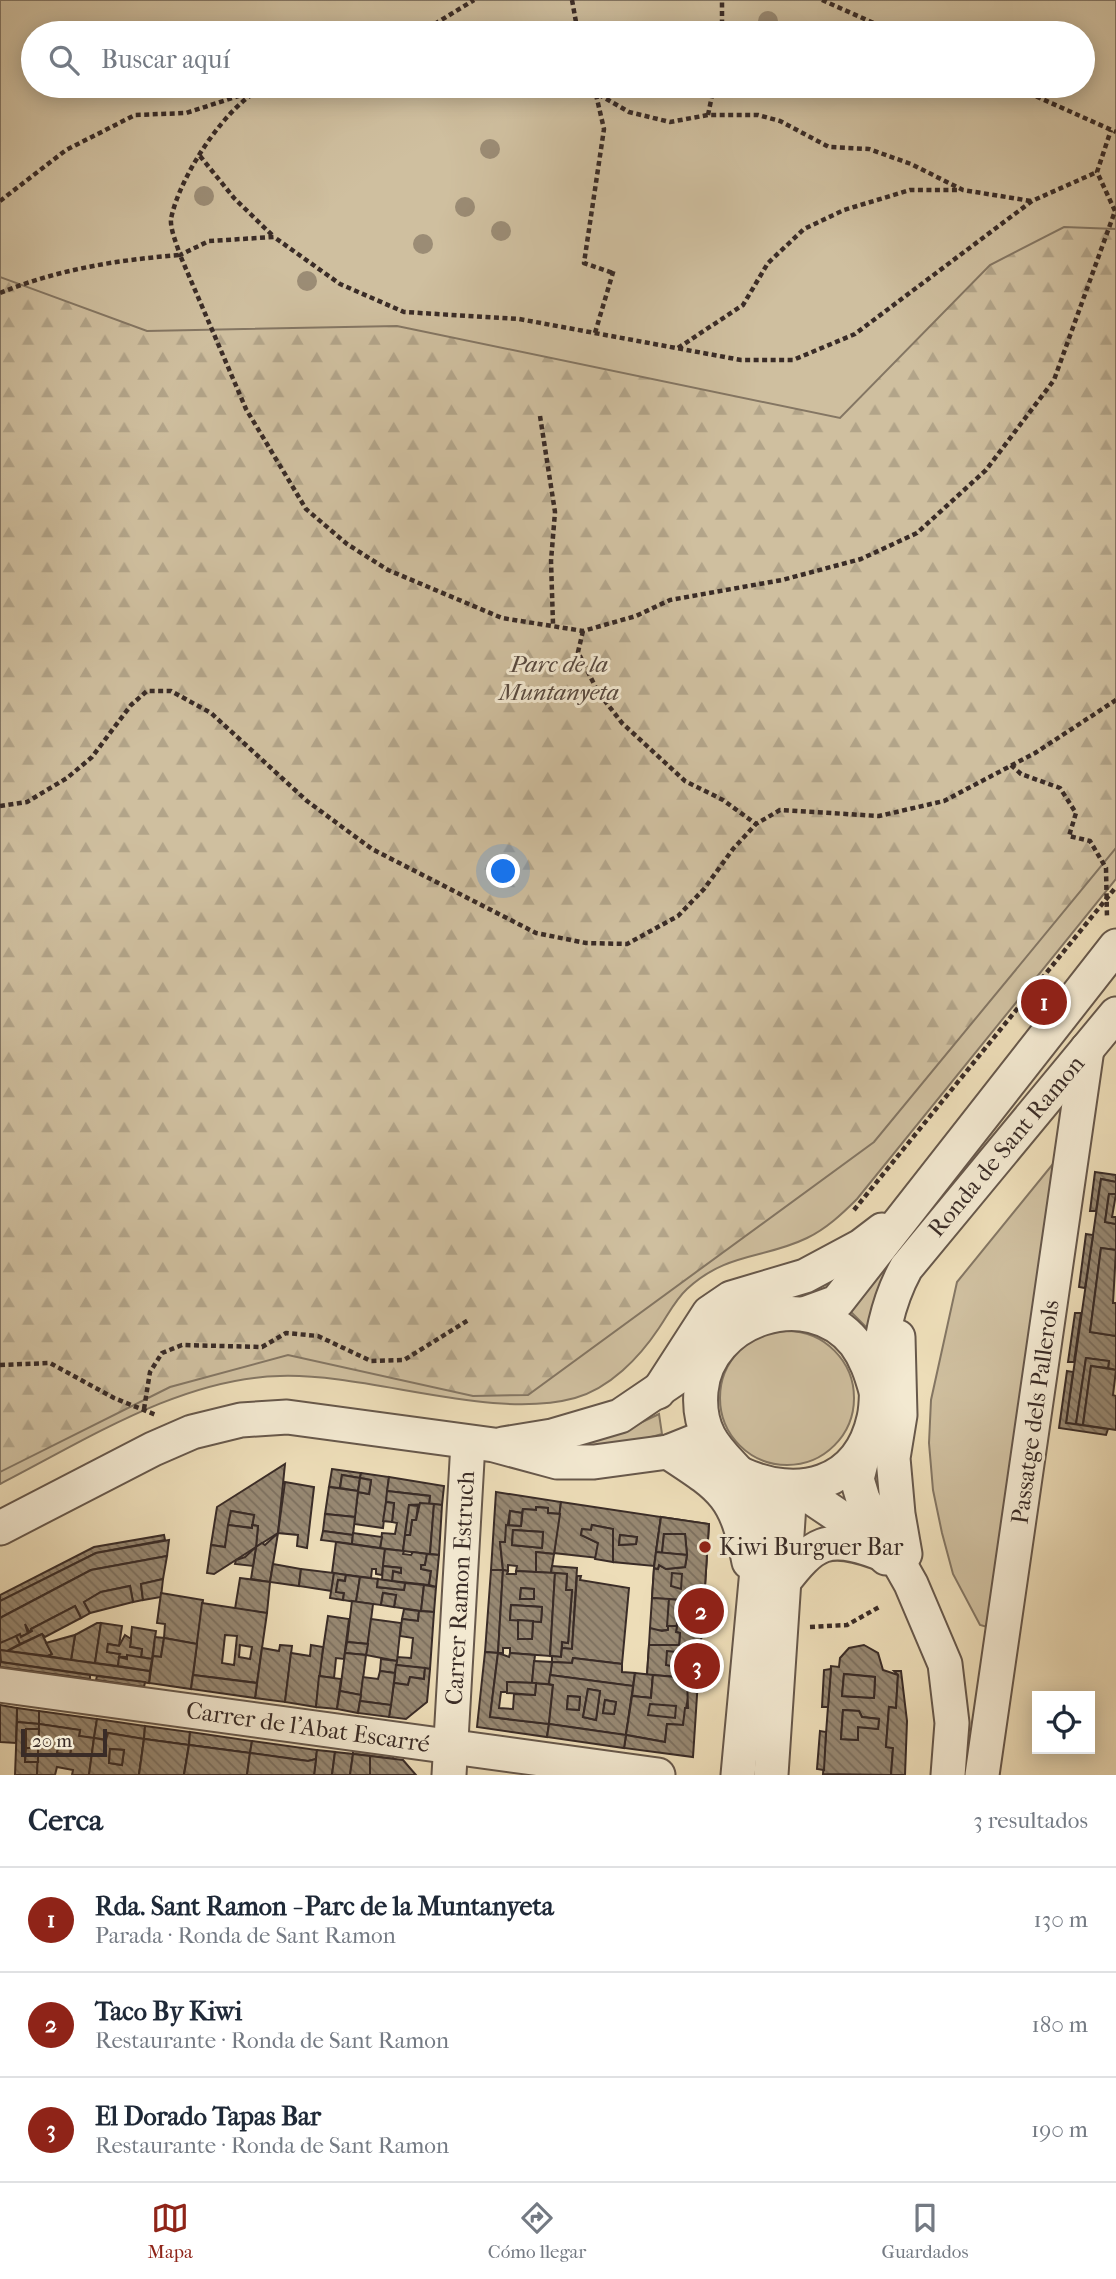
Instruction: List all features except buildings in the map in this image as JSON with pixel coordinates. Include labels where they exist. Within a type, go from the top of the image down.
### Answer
[{"type":"street","name":"Ronda de Sant Ramon","points":[[804,1314],[837,1302],[908,1211],[1111,933]]},
{"type":"street","name":"Ronda de Sant Ramon","points":[[876,1391],[869,1364],[853,1341],[831,1324],[804,1314],[780,1313],[756,1319],[735,1331],[718,1348],[707,1368],[701,1390],[702,1414],[708,1436],[722,1458],[741,1474],[764,1485],[794,1488],[819,1483],[839,1473],[855,1459],[867,1440],[875,1417],[882,1334],[891,1297],[906,1268],[1116,1013]]},
{"type":"street","name":"Passatge dels Pallerols","points":[[982,1775],[1087,1049]]},
{"type":"street","name":"Ronda de Sant Ramon","points":[[657,1392],[709,1313],[731,1298],[805,1276],[861,1246],[908,1211]]},
{"type":"street","name":"Ronda de Sant Ramon","points":[[911,1584],[898,1514],[893,1458],[900,1415],[900,1317],[922,1246]]},
{"type":"street","points":[[481,1444],[589,1426],[620,1416],[718,1348]]},
{"type":"street","points":[[0,1528],[179,1438],[241,1420],[287,1417],[481,1444],[556,1462],[593,1462],[668,1452],[708,1436]]},
{"type":"street","points":[[867,1440],[859,1464],[857,1479],[860,1489],[911,1584],[946,1664],[952,1723],[948,1775]]},
{"type":"street","name":"Carrer Ramon Estruch","points":[[449,1761],[481,1444]]},
{"type":"street","name":"Ronda de Sant Ramon","points":[[668,1452],[714,1482],[728,1499],[742,1524],[768,1586]]},
{"type":"street","name":"Ronda de Sant Ramon","points":[[741,1474],[759,1501],[762,1516],[768,1586],[771,1775]]},
{"type":"street","name":"Ronda de Sant Ramon","points":[[738,1775],[768,1586],[794,1488]]},
{"type":"street","points":[[794,1488],[849,1523],[911,1584]]},
{"type":"street","points":[[768,1586],[819,1546],[840,1541],[882,1554]]},
{"type":"street","name":"Carrer de l'Abat Escarré","points":[[0,1685],[449,1761],[658,1775]]},
{"type":"path","points":[[440,21],[474,0]]},
{"type":"path","points":[[572,0],[576,21]]},
{"type":"path","points":[[722,0],[722,21]]},
{"type":"path","points":[[822,0],[869,21]]},
{"type":"path","points":[[0,201],[66,150],[135,115],[186,113],[233,98]]},
{"type":"path","points":[[247,98],[215,133],[180,188],[171,222],[180,255],[246,409],[306,509],[347,544],[388,570],[502,618],[553,624],[583,631],[636,616],[670,600],[782,580],[861,559],[916,533],[986,470],[1054,380],[1116,211],[1097,172]]},
{"type":"path","points":[[595,333],[613,271],[584,263],[604,129],[597,98]]},
{"type":"path","points":[[606,98],[629,112],[670,122],[708,115],[758,115],[779,121],[829,147],[870,149],[911,164],[963,190]]},
{"type":"path","points":[[708,115],[712,98]]},
{"type":"path","points":[[200,156],[234,198],[274,237],[341,284],[404,312],[519,319],[741,360],[793,360],[855,334],[1032,201],[1097,172],[1114,131],[1040,98]]},
{"type":"path","points":[[678,348],[743,305],[768,263],[804,229],[844,210],[910,190],[963,190],[1032,201]]},
{"type":"path","points":[[0,293],[44,275],[105,262],[180,255],[209,240],[274,237]]},
{"type":"path","points":[[540,416],[555,512],[551,561],[553,624]]},
{"type":"path","points":[[583,631],[578,652],[598,692],[622,723],[685,780],[723,800],[756,824]]},
{"type":"path","points":[[0,806],[27,802],[67,778],[92,757],[131,705],[147,691],[172,691],[211,713],[307,801],[372,849],[484,909],[536,933],[586,943],[627,944],[678,916],[704,889],[733,849],[756,824],[780,810],[879,816],[944,801],[1011,765],[1116,700]]},
{"type":"path","points":[[1011,765],[1021,774],[1060,788],[1076,813],[1069,836],[1090,841],[1106,868],[1111,933]]},
{"type":"path","points":[[860,1202],[1116,887]]},
{"type":"path","points":[[144,1409],[150,1372],[162,1353],[182,1345],[262,1347],[286,1333],[318,1336],[371,1361],[404,1360],[470,1319]]},
{"type":"path","points":[[0,1365],[50,1363],[114,1398],[153,1413],[179,1438]]},
{"type":"path","points":[[810,1627],[847,1625],[881,1606]]},
{"type":"green space","name":"Parc de la Muntanyeta","points":[[0,0],[1116,0],[1116,879],[857,1199],[840,1216],[807,1238],[776,1250],[731,1262],[702,1277],[679,1298],[633,1361],[600,1387],[575,1398],[542,1404],[506,1404],[315,1377],[243,1379],[171,1399],[100,1431],[0,1484]]},
{"type":"green space","name":"Parc de la Muntanyeta","points":[[1064,227],[1116,229],[1116,848],[874,1142],[528,1395],[473,1396],[288,1355],[170,1387],[0,1472],[0,277],[147,331],[397,326],[840,418],[990,265]]},
{"type":"green space","points":[[1061,1154],[991,1628],[980,1625],[953,1574],[942,1533],[933,1490],[929,1443],[931,1400],[957,1282]]},
{"type":"green space","points":[[914,1227],[920,1235],[869,1330],[849,1310]]},
{"type":"green space","points":[[787,1331],[812,1337],[834,1351],[848,1373],[854,1398],[848,1423],[834,1445],[812,1459],[787,1465],[762,1459],[740,1445],[726,1423],[720,1398],[726,1373],[740,1351],[762,1337]]},
{"type":"green space","points":[[659,1414],[662,1434],[616,1447],[556,1449],[609,1436]]},
{"type":"place","name":"Rda. Sant Ramon - Parc de la Muntanyeta","points":[[1044,1002]]},
{"type":"place","name":"Kiwi Burguer Bar","points":[[705,1547]]},
{"type":"place","name":"Taco By Kiwi","points":[[701,1611]]},
{"type":"place","name":"El Dorado Tapas Bar","points":[[697,1666]]}]
